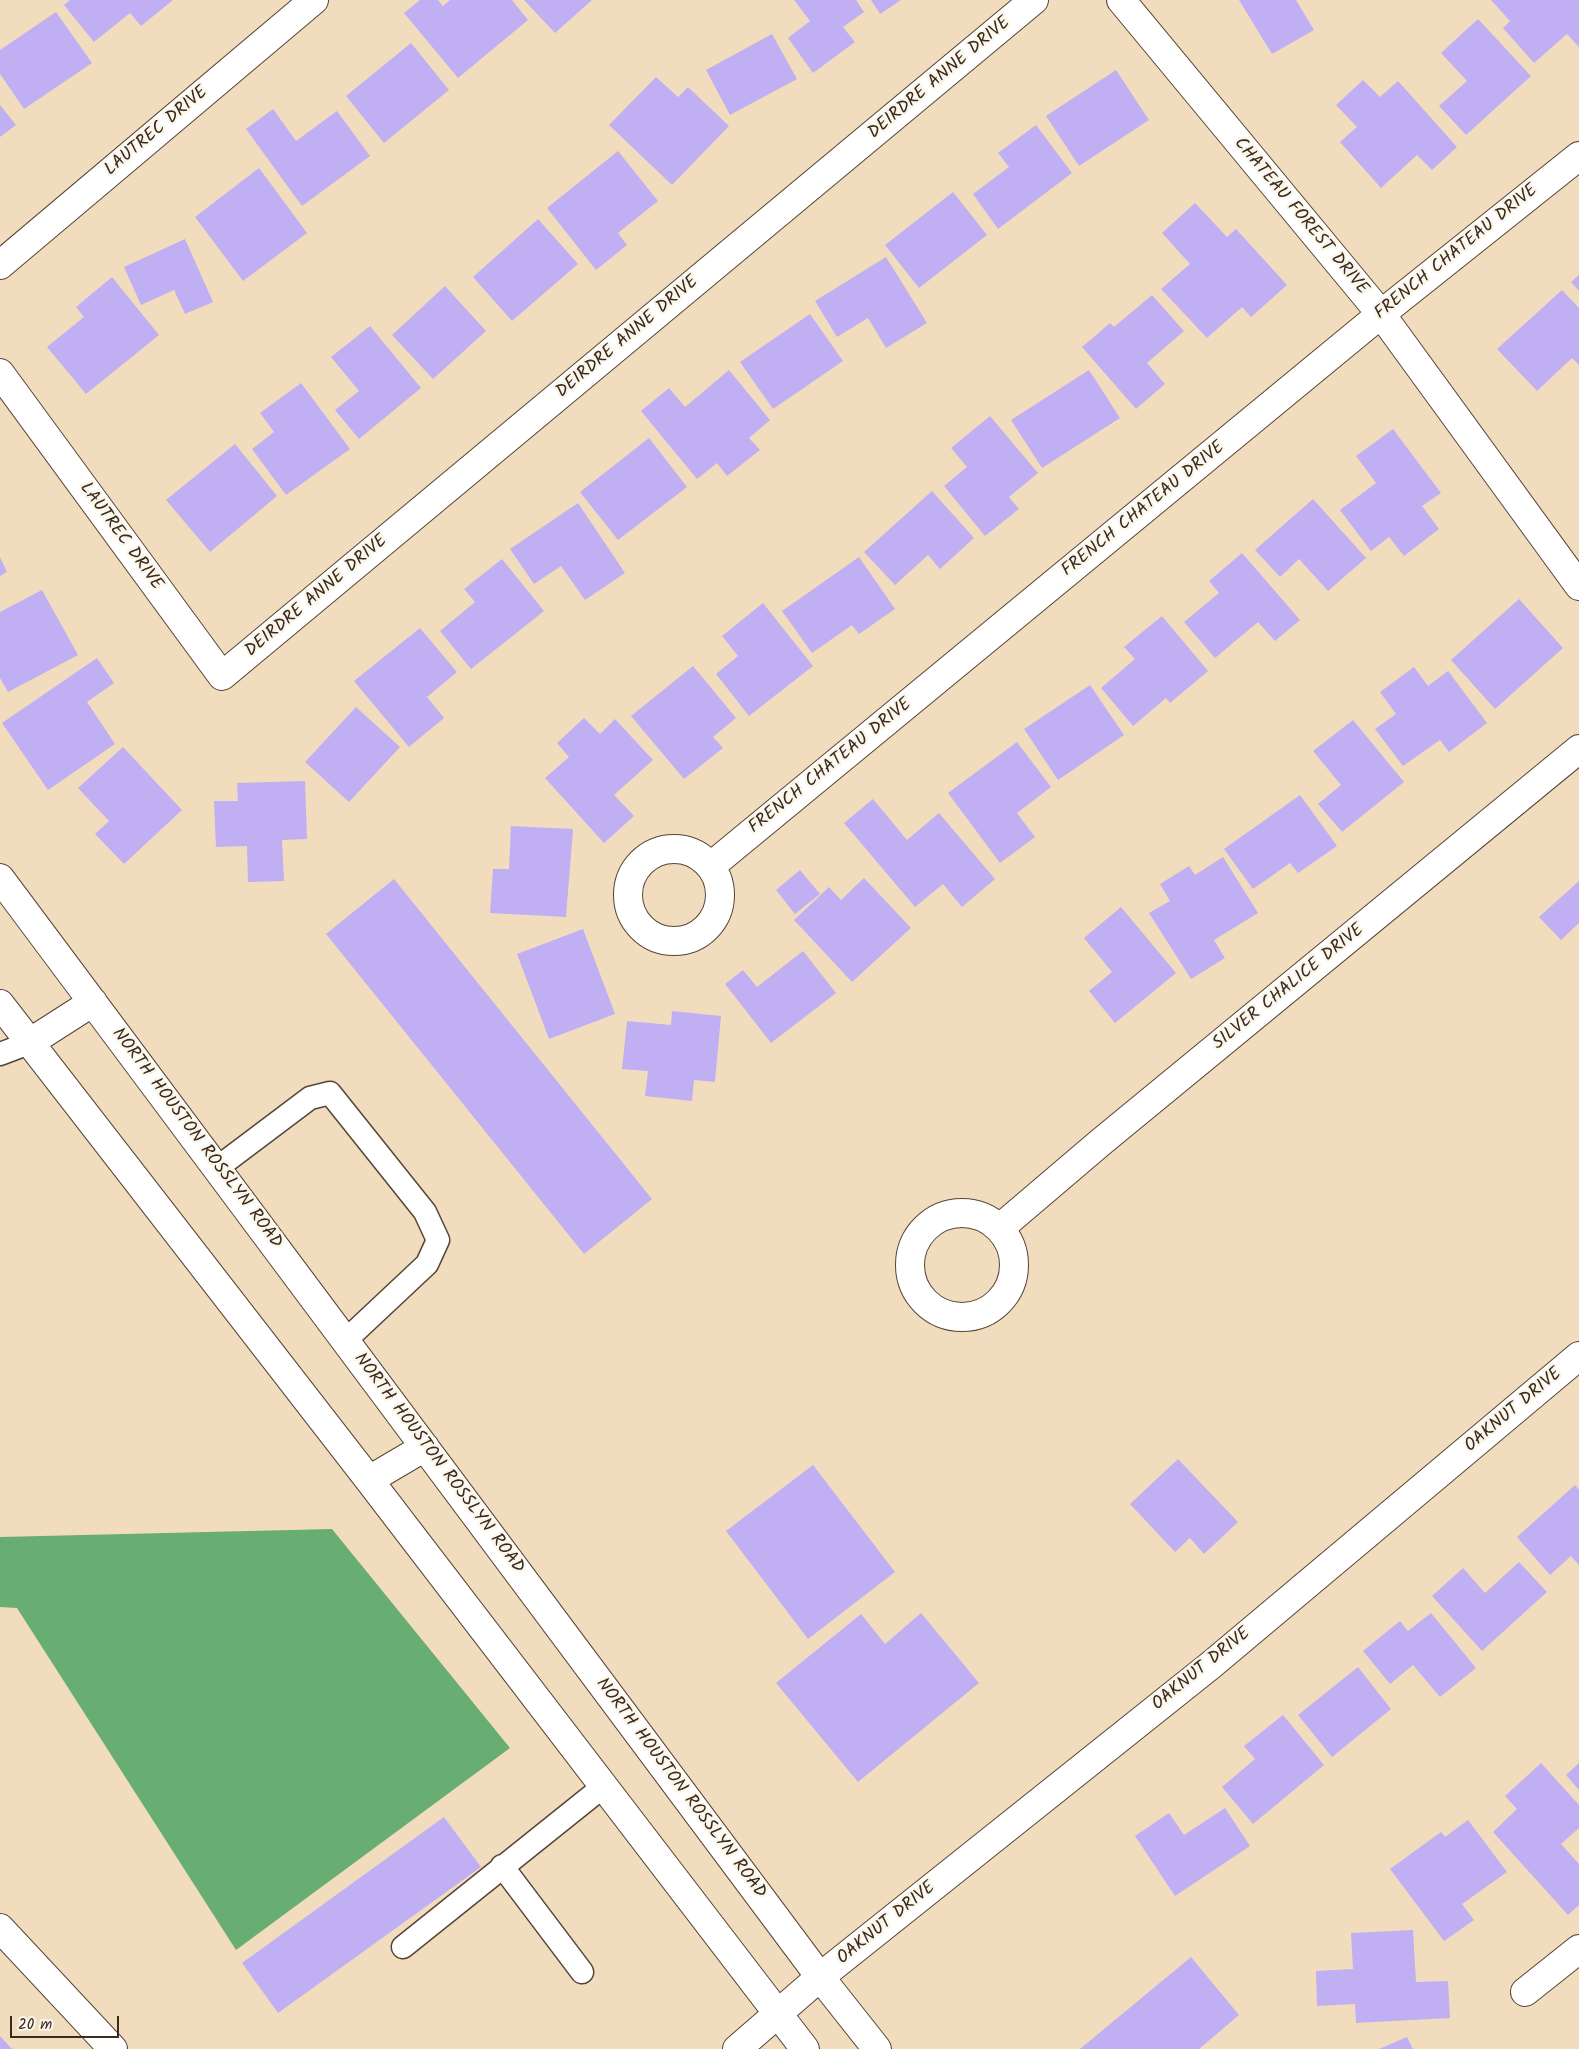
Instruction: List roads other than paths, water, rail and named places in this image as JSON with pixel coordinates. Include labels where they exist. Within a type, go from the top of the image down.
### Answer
[{"type":"street","name":"LAUTREC DRIVE","points":[[0,265],[314,0]]},
{"type":"street","name":"DEIRDRE ANNE DRIVE","points":[[222,676],[1034,0]]},
{"type":"street","name":"CHATEAU FOREST DRIVE","points":[[1121,0],[1381,314],[1579,586]]},
{"type":"street","name":"FRENCH CHATEAU DRIVE","points":[[710,866],[1381,314],[1579,156]]},
{"type":"street","name":"LAUTREC DRIVE","points":[[0,373],[222,676]]},
{"type":"street","name":"SILVER CHALICE DRIVE","points":[[1000,1228],[1117,1129],[1579,749]]},
{"type":"street","name":"NORTH HOUSTON ROSSLYN ROAD","points":[[0,878],[820,1977],[876,2049]]},
{"type":"street","points":[[29,1043],[93,1002]]},
{"type":"street","points":[[0,1004],[369,1480],[805,2049]]},
{"type":"street","name":"OAKNUT DRIVE","points":[[737,2049],[820,1977],[1210,1665],[1579,1356]]},
{"type":"street","points":[[369,1480],[425,1447]]},
{"type":"street","points":[[0,1928],[112,2049]]},
{"type":"street","points":[[1525,1992],[1579,1949]]},
{"type":"lane","points":[[0,1054],[29,1043]]},
{"type":"lane","points":[[217,1168],[310,1098],[330,1093],[425,1212],[438,1240],[427,1264],[346,1340]]},
{"type":"lane","points":[[403,1947],[604,1786]]},
{"type":"lane","points":[[502,1866],[582,1972]]}]
